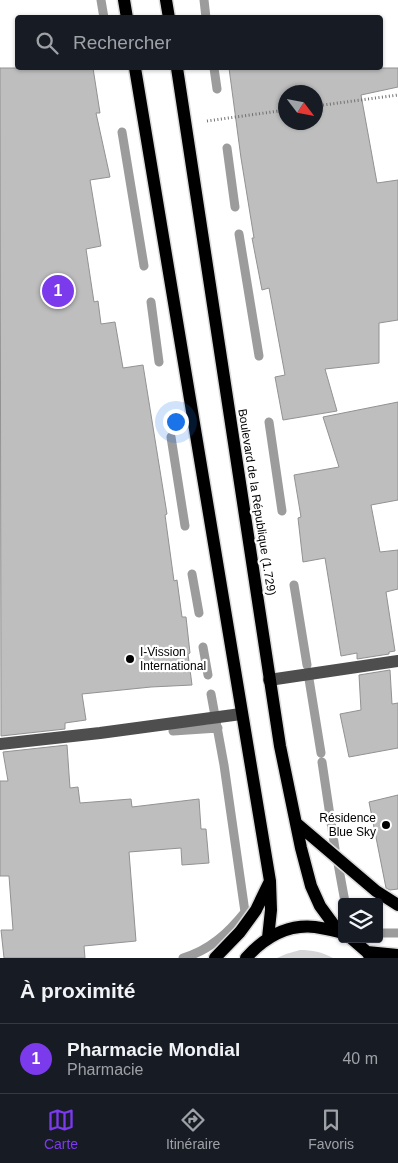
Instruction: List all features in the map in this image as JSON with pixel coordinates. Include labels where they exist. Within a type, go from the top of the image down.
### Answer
[{"type":"main road","points":[[124,0],[126,15]]},
{"type":"main road","points":[[166,0],[168,15]]},
{"type":"main road","points":[[135,70],[270,881],[271,910],[268,938]]},
{"type":"main road","name":"Boulevard de la République (1.729)","points":[[177,70],[280,746],[300,848],[311,886],[320,906],[338,930]]},
{"type":"main road","points":[[296,823],[376,891],[398,905]]},
{"type":"main road","points":[[214,958],[240,932],[256,910],[270,881]]},
{"type":"main road","points":[[246,958],[268,938],[290,928],[314,927],[338,933]]},
{"type":"main road","points":[[356,943],[369,955],[398,955]]},
{"type":"street","points":[[270,680],[398,661]]},
{"type":"street","points":[[0,744],[241,714]]},
{"type":"path","points":[[323,105],[398,95]]},
{"type":"path","points":[[186,124],[278,111]]},
{"type":"shaded area","points":[[300,950],[309,950],[333,958],[277,958]]},
{"type":"building","points":[[0,68],[15,68],[15,70],[93,70],[100,113],[96,113],[110,177],[90,180],[101,246],[86,249],[94,302],[98,301],[101,324],[115,322],[123,368],[143,365],[167,514],[165,515],[174,581],[177,580],[182,617],[186,617],[192,685],[82,694],[86,720],[65,723],[65,729],[1,736]]},
{"type":"building","points":[[383,68],[398,68],[398,87],[361,95],[377,183],[398,180],[398,320],[379,323],[379,363],[325,369],[337,411],[283,420],[275,377],[285,375],[269,288],[262,290],[252,238],[254,238],[229,70],[383,70]]},
{"type":"building","points":[[398,402],[398,500],[371,505],[380,552],[398,550],[398,589],[386,592],[395,651],[389,652],[389,654],[357,659],[357,653],[341,656],[325,558],[303,562],[298,518],[301,517],[294,475],[339,467],[323,417]]},
{"type":"building","points":[[390,670],[392,704],[398,703],[398,748],[349,757],[340,714],[361,710],[359,675]]},
{"type":"building","points":[[67,745],[70,788],[78,787],[80,803],[131,799],[132,807],[199,799],[201,829],[206,829],[209,863],[182,865],[181,848],[129,852],[136,941],[84,946],[85,958],[4,958],[1,930],[13,930],[9,876],[0,876],[0,781],[8,781],[3,752]]},
{"type":"building","name":"Résidence Blue Sky","points":[[398,795],[398,889],[390,890],[386,888],[369,802]]},
{"type":"waterway","points":[[101,0],[104,15]]},
{"type":"waterway","points":[[204,0],[206,15]]},
{"type":"waterway","points":[[214,70],[217,89]]},
{"type":"waterway","points":[[122,132],[144,266]]},
{"type":"waterway","points":[[227,148],[235,207]]},
{"type":"waterway","points":[[239,234],[259,356]]},
{"type":"waterway","points":[[151,302],[159,362]]},
{"type":"waterway","points":[[269,422],[282,511]]},
{"type":"waterway","points":[[171,437],[185,526]]},
{"type":"waterway","points":[[192,574],[199,613]]},
{"type":"waterway","points":[[294,585],[307,665]]},
{"type":"waterway","points":[[203,647],[208,675]]},
{"type":"waterway","points":[[309,679],[321,753]]},
{"type":"waterway","points":[[183,958],[193,955],[218,940],[245,912],[224,765],[211,694]]},
{"type":"waterway","points":[[173,731],[218,728]]},
{"type":"waterway","points":[[322,762],[335,849]]},
{"type":"waterway","points":[[337,858],[344,898]]},
{"type":"waterway","points":[[383,933],[398,933]]},
{"type":"place","name":"Pharmacie Mondial","points":[[58,291]]},
{"type":"place","name":"I-Vission International","points":[[130,659]]},
{"type":"place","name":"Résidence Blue Sky","points":[[386,825]]}]
